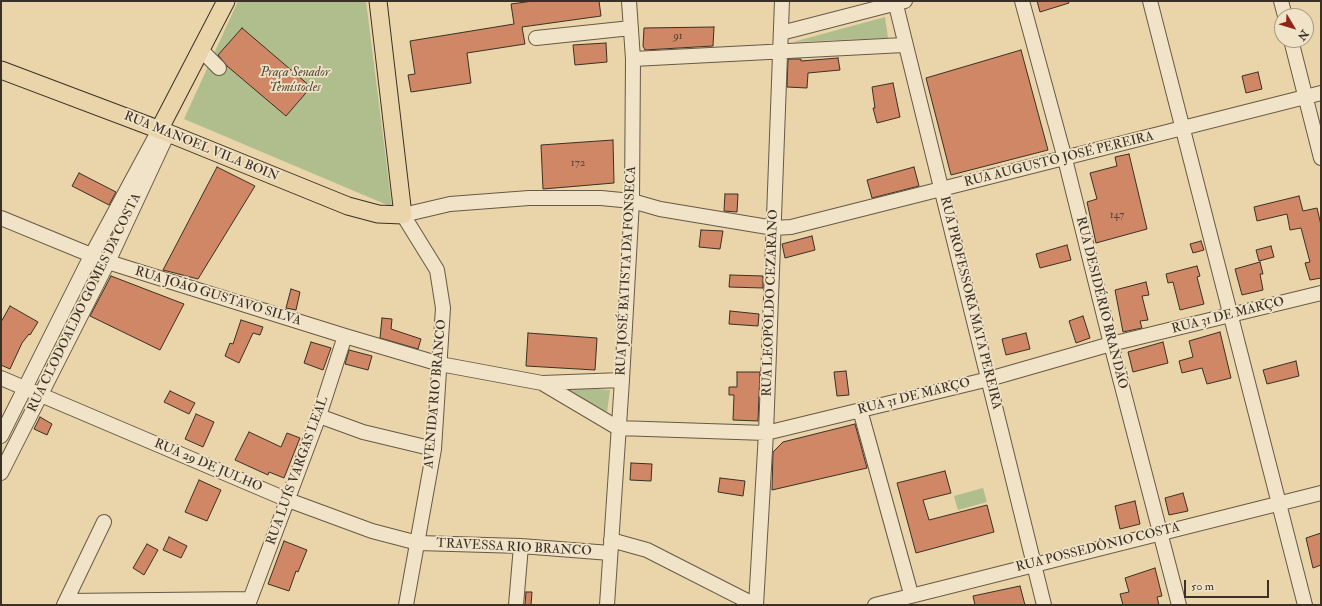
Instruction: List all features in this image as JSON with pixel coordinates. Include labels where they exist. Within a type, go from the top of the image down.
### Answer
[{"type":"main road","points":[[164,132],[200,50],[226,1]]},
{"type":"main road","points":[[378,1],[403,215]]},
{"type":"main road","name":"RUA MANOEL VILA BOIN","points":[[1,70],[164,132],[348,206],[378,214],[403,215]]},
{"type":"street","name":"RUA JOSÉ BATISTA DA FONSECA","points":[[607,605],[632,201],[633,59],[629,1]]},
{"type":"street","name":"RUA LEOPOLDO CEZARANO","points":[[756,605],[766,433],[782,1]]},
{"type":"street","name":"RUA DESIDÉRIO BRANDÃO","points":[[1022,1],[1065,159],[1111,344],[1179,605]]},
{"type":"street","points":[[1150,1],[1305,605]]},
{"type":"street","points":[[781,32],[898,2]]},
{"type":"street","name":"RUA PROFESSORA MATA PEREIRA","points":[[898,2],[904,45],[942,190],[1044,605]]},
{"type":"street","points":[[536,38],[631,28]]},
{"type":"street","points":[[633,59],[780,50],[904,45]]},
{"type":"street","points":[[1293,48],[1321,158]]},
{"type":"street","points":[[200,50],[219,68]]},
{"type":"street","name":"RUA AUGUSTO JOSÉ PEREIRA","points":[[403,215],[450,204],[529,198],[601,198],[632,201],[660,209],[774,228],[805,225],[1321,93]]},
{"type":"street","name":"RUA CLODOALDO GOMES DA COSTA","points":[[1,436],[91,256],[164,132]]},
{"type":"street","name":"RUA CLODOALDO GOMES DA COSTA","points":[[1,473],[108,262],[164,132]]},
{"type":"street","name":"AVENIDA RIO BRANCO","points":[[403,215],[437,270],[443,308],[434,449],[406,605]]},
{"type":"street","name":"RUA JOÃO GUSTAVO SILVA","points":[[1,218],[108,262],[345,336],[440,364],[542,383]]},
{"type":"street","name":"RUA 31 DE MARÇO","points":[[618,428],[766,433],[989,379],[1111,344],[1321,293]]},
{"type":"street","name":"RUA LUÍS VARGAS LEAL","points":[[249,602],[319,416],[345,336]]},
{"type":"street","name":"RUA 29 DE JULHO","points":[[1,378],[288,500],[366,530],[418,543]]},
{"type":"street","points":[[542,383],[622,380]]},
{"type":"street","points":[[542,383],[618,428]]},
{"type":"street","points":[[860,410],[911,594]]},
{"type":"street","points":[[319,416],[369,434],[434,449]]},
{"type":"street","name":"RUA POSSEDÔNIO COSTA","points":[[875,605],[911,594],[1321,493]]},
{"type":"street","points":[[104,522],[65,603],[249,602]]},
{"type":"street","name":"TRAVESSA RIO BRANCO","points":[[418,543],[521,546],[610,546],[647,550],[756,605]]},
{"type":"street","points":[[516,605],[521,546]]},
{"type":"green space","name":"Praça Senador Temístocles","points":[[238,1],[366,1],[392,207],[184,119]]},
{"type":"green space","points":[[885,17],[888,38],[793,42]]},
{"type":"green space","points":[[558,386],[610,390],[607,412]]},
{"type":"green space","points":[[983,488],[987,502],[958,510],[954,496]]},
{"type":"building","points":[[533,1],[599,1],[601,16],[522,27],[525,44],[467,53],[471,83],[411,92],[408,75],[415,74],[410,41],[514,24],[511,4]]},
{"type":"building","points":[[1037,1],[1068,1],[1069,3],[1040,12]]},
{"type":"building","points":[[714,27],[713,46],[645,50],[643,46],[644,28]]},
{"type":"building","points":[[242,28],[311,87],[286,116],[227,66],[218,55]]},
{"type":"building","points":[[606,43],[607,62],[575,65],[573,45]]},
{"type":"building","points":[[1021,50],[1048,150],[951,175],[926,78]]},
{"type":"building","points":[[838,58],[840,70],[808,73],[807,88],[787,87],[788,59],[801,59],[801,61]]},
{"type":"building","points":[[1258,72],[1262,89],[1246,93],[1242,76]]},
{"type":"building","points":[[893,83],[900,117],[877,123],[873,108],[875,108],[872,87]]},
{"type":"building","points":[[613,140],[614,183],[543,189],[541,145]]},
{"type":"building","points":[[1129,154],[1147,229],[1096,243],[1087,202],[1097,199],[1090,173],[1117,166],[1115,157]]},
{"type":"building","points":[[217,167],[255,186],[198,279],[163,270]]},
{"type":"building","points":[[914,167],[919,186],[872,198],[867,180]]},
{"type":"building","points":[[79,173],[116,192],[109,205],[72,186]]},
{"type":"building","points":[[725,194],[738,194],[737,212],[724,211]]},
{"type":"building","points":[[1299,196],[1303,211],[1317,208],[1321,225],[1321,278],[1310,280],[1305,263],[1310,262],[1301,228],[1290,230],[1287,214],[1257,221],[1254,207]]},
{"type":"building","points":[[701,230],[723,231],[720,249],[699,247]]},
{"type":"building","points":[[812,236],[815,250],[785,258],[782,244]]},
{"type":"building","points":[[1201,241],[1204,250],[1193,253],[1190,244]]},
{"type":"building","points":[[1067,245],[1071,260],[1040,268],[1036,254]]},
{"type":"building","points":[[1271,246],[1274,257],[1259,261],[1256,250]]},
{"type":"building","points":[[1260,262],[1263,274],[1260,274],[1263,290],[1242,295],[1235,269]]},
{"type":"building","points":[[1197,266],[1200,276],[1197,277],[1204,304],[1180,310],[1173,282],[1168,283],[1166,274]]},
{"type":"building","points":[[730,275],[763,276],[763,288],[729,287]]},
{"type":"building","points":[[111,276],[184,304],[160,350],[90,316]]},
{"type":"building","points":[[1146,282],[1149,295],[1142,296],[1148,320],[1140,321],[1142,328],[1123,332],[1115,290]]},
{"type":"building","points":[[291,289],[300,292],[296,310],[286,308]]},
{"type":"building","points":[[10,306],[38,322],[30,335],[29,334],[22,343],[10,369],[1,365],[1,322]]},
{"type":"building","points":[[730,311],[759,314],[758,326],[729,324]]},
{"type":"building","points":[[1083,316],[1090,338],[1076,343],[1069,321]]},
{"type":"building","points":[[382,318],[392,319],[391,329],[421,339],[418,349],[380,338]]},
{"type":"building","points":[[241,320],[263,327],[260,335],[253,333],[239,363],[225,356],[230,343],[233,344]]},
{"type":"building","points":[[1220,332],[1231,378],[1207,384],[1202,368],[1182,373],[1179,361],[1193,357],[1189,341]]},
{"type":"building","points":[[528,333],[597,338],[595,370],[526,366]]},
{"type":"building","points":[[1026,333],[1030,349],[1006,355],[1002,339]]},
{"type":"building","points":[[311,342],[331,348],[323,370],[304,363]]},
{"type":"building","points":[[1163,342],[1168,363],[1133,372],[1128,352]]},
{"type":"building","points":[[349,350],[372,356],[368,370],[345,364]]},
{"type":"building","points":[[1296,361],[1299,376],[1267,384],[1263,370]]},
{"type":"building","points":[[846,371],[849,395],[837,396],[834,372]]},
{"type":"building","points":[[737,372],[760,372],[758,421],[733,420],[734,395],[729,395],[729,387],[737,387]]},
{"type":"building","points":[[170,391],[195,403],[189,414],[164,402]]},
{"type":"building","points":[[196,414],[214,422],[203,447],[185,439]]},
{"type":"building","points":[[40,417],[52,424],[47,435],[34,429]]},
{"type":"building","points":[[855,424],[867,468],[772,490],[773,452],[783,442]]},
{"type":"building","points":[[249,432],[281,447],[287,433],[300,438],[284,478],[269,472],[268,475],[235,460]]},
{"type":"building","points":[[631,463],[652,464],[651,481],[630,480]]},
{"type":"building","points":[[945,471],[951,493],[923,500],[929,520],[987,505],[994,532],[916,553],[897,483]]},
{"type":"building","points":[[720,478],[745,481],[743,496],[718,492]]},
{"type":"building","points":[[199,480],[221,490],[207,521],[185,512]]},
{"type":"building","points":[[1183,493],[1188,511],[1169,515],[1165,498]]},
{"type":"building","points":[[1135,501],[1140,524],[1120,529],[1115,506]]},
{"type":"building","points":[[1321,533],[1321,565],[1313,568],[1306,538]]},
{"type":"building","points":[[169,537],[187,546],[181,558],[163,550]]},
{"type":"building","points":[[284,541],[307,550],[298,572],[296,571],[289,591],[268,584]]},
{"type":"building","points":[[147,544],[158,550],[144,575],[133,568]]},
{"type":"building","points":[[1155,568],[1162,596],[1157,597],[1159,605],[1123,605],[1120,594],[1129,592],[1125,578]]},
{"type":"building","points":[[1020,586],[1025,605],[975,605],[973,596]]},
{"type":"building","points":[[526,592],[532,592],[531,605],[525,605]]}]
